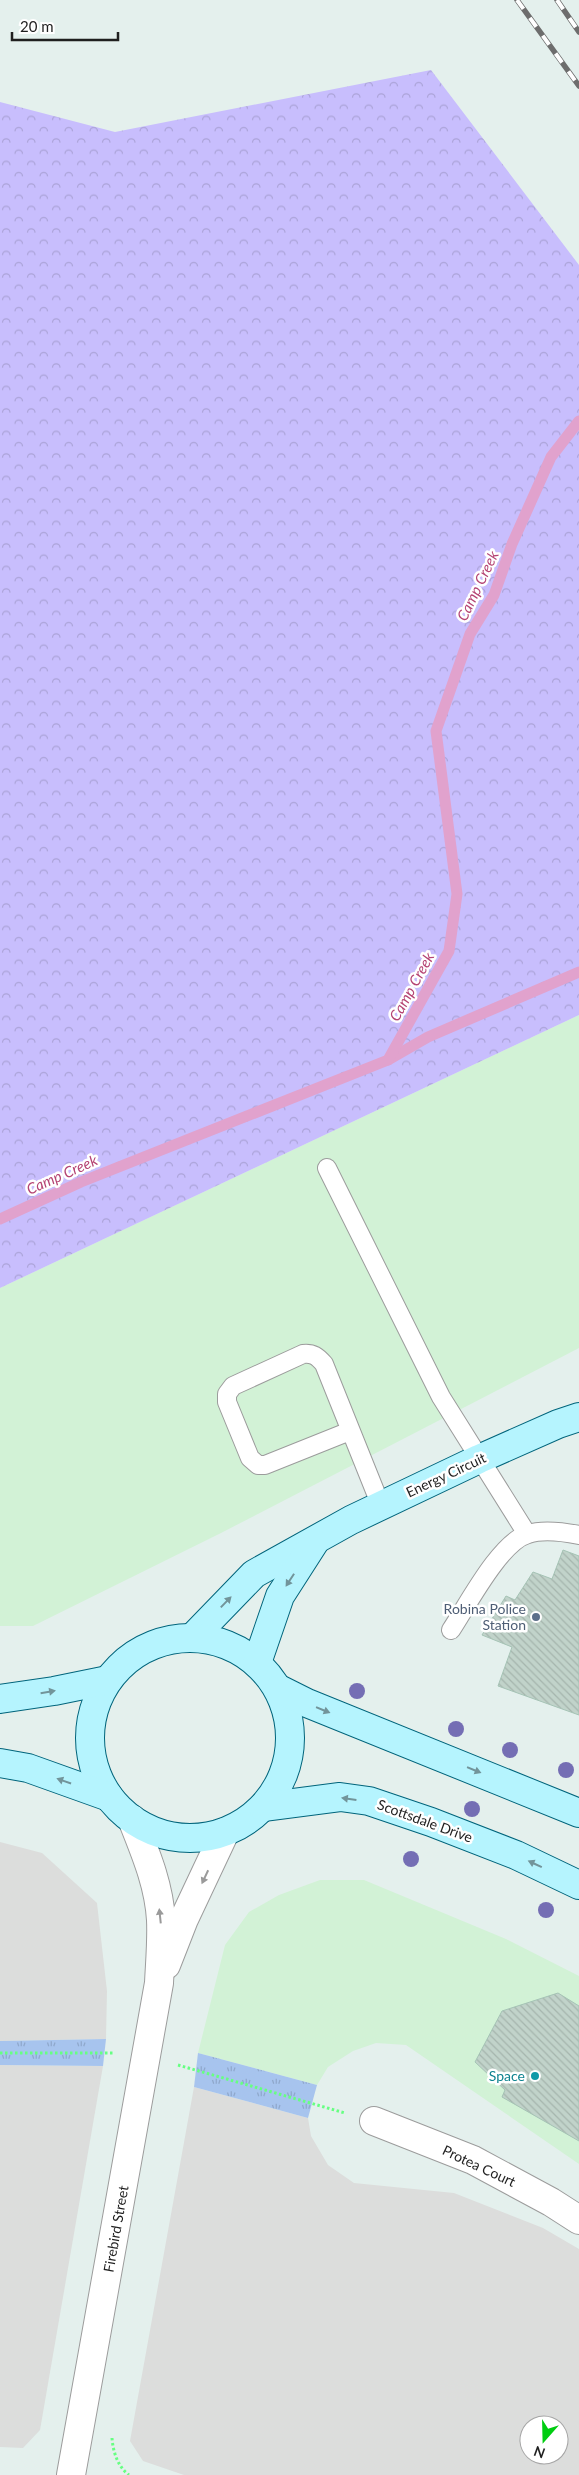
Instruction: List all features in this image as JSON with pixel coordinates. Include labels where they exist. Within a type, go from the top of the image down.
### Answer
[{"type":"main road","name":"Energy Circuit","points":[[193,1638],[254,1574],[316,1539],[381,1506],[558,1424],[579,1418]]},
{"type":"main road","points":[[256,1662],[280,1596],[316,1539]]},
{"type":"main road","points":[[193,1638],[227,1644],[256,1662],[278,1689],[290,1722],[290,1757],[277,1789],[255,1815],[225,1832],[191,1838],[160,1834],[132,1819],[110,1797],[95,1769],[90,1739],[94,1708],[108,1680],[130,1657],[158,1643],[193,1638]]},
{"type":"main road","points":[[0,1699],[108,1680]]},
{"type":"main road","points":[[278,1689],[307,1704],[579,1813]]},
{"type":"main road","points":[[0,1763],[28,1768],[110,1797]]},
{"type":"main road","name":"Scottsdale Drive","points":[[263,1807],[340,1797],[369,1801],[432,1822],[516,1855],[579,1885]]},
{"type":"street","name":"Firebird Street","points":[[70,2475],[159,1982],[161,1919],[156,1887],[151,1866],[132,1819]]},
{"type":"street","name":"Firebird Street","points":[[159,1982],[184,1920],[225,1832]]},
{"type":"street","name":"Protea Court","points":[[374,2121],[473,2160],[551,2202],[579,2220]]},
{"type":"lane","points":[[327,1168],[440,1397],[527,1534]]},
{"type":"lane","points":[[350,1431],[265,1465],[258,1465],[250,1458],[227,1402],[227,1394],[233,1386],[303,1354],[312,1354],[324,1364],[381,1506]]},
{"type":"lane","points":[[452,1630],[488,1572],[506,1550],[527,1534],[547,1532],[579,1535]]},
{"type":"path","points":[[0,2053],[65,2052],[125,2054],[146,2057]]},
{"type":"path","points":[[177,2065],[374,2121]]},
{"type":"shaded area","points":[[579,1015],[579,1348],[221,1533],[33,1626],[0,1626],[0,1288]]},
{"type":"shaded area","points":[[0,1842],[42,1853],[97,1903],[107,1991],[106,2039],[0,2041]]},
{"type":"shaded area","points":[[320,1880],[364,1880],[506,1939],[579,1976],[579,2164],[406,2045],[376,2043],[353,2051],[328,2067],[317,2085],[198,2053],[225,1945],[249,1912],[279,1895]]},
{"type":"shaded area","points":[[0,2065],[103,2066],[40,2430],[23,2448],[0,2447]]},
{"type":"shaded area","points":[[194,2087],[308,2118],[311,2136],[328,2165],[354,2183],[454,2193],[543,2228],[579,2249],[579,2475],[184,2475],[143,2461],[130,2441]]},
{"type":"green space","points":[[431,70],[579,265],[579,1015],[0,1288],[0,102],[115,132]]},
{"type":"green space","points":[[106,2039],[103,2066],[0,2065],[0,2041]]},
{"type":"green space","points":[[198,2053],[317,2085],[308,2118],[194,2087]]},
{"type":"building","name":"Robina Police Station","points":[[563,1550],[579,1556],[579,1715],[498,1686],[512,1647],[482,1635],[506,1596],[515,1600],[533,1572],[552,1579]]},
{"type":"building","name":"Space","points":[[558,1993],[579,2006],[579,2141],[502,2097],[505,2090],[475,2062],[502,2011]]},
{"type":"waterway","name":"Camp Creek","points":[[0,1219],[81,1182],[388,1060],[449,951],[457,894],[436,731],[470,634],[494,595],[512,544],[551,457],[579,421]]},
{"type":"waterway","points":[[388,1060],[428,1037],[579,972]]},
{"type":"railway","points":[[517,0],[579,86]]},
{"type":"railway","points":[[557,0],[579,32]]},
{"type":"place","name":"Robina Police Station","points":[[536,1617]]},
{"type":"place","name":"Space","points":[[535,2076]]}]
